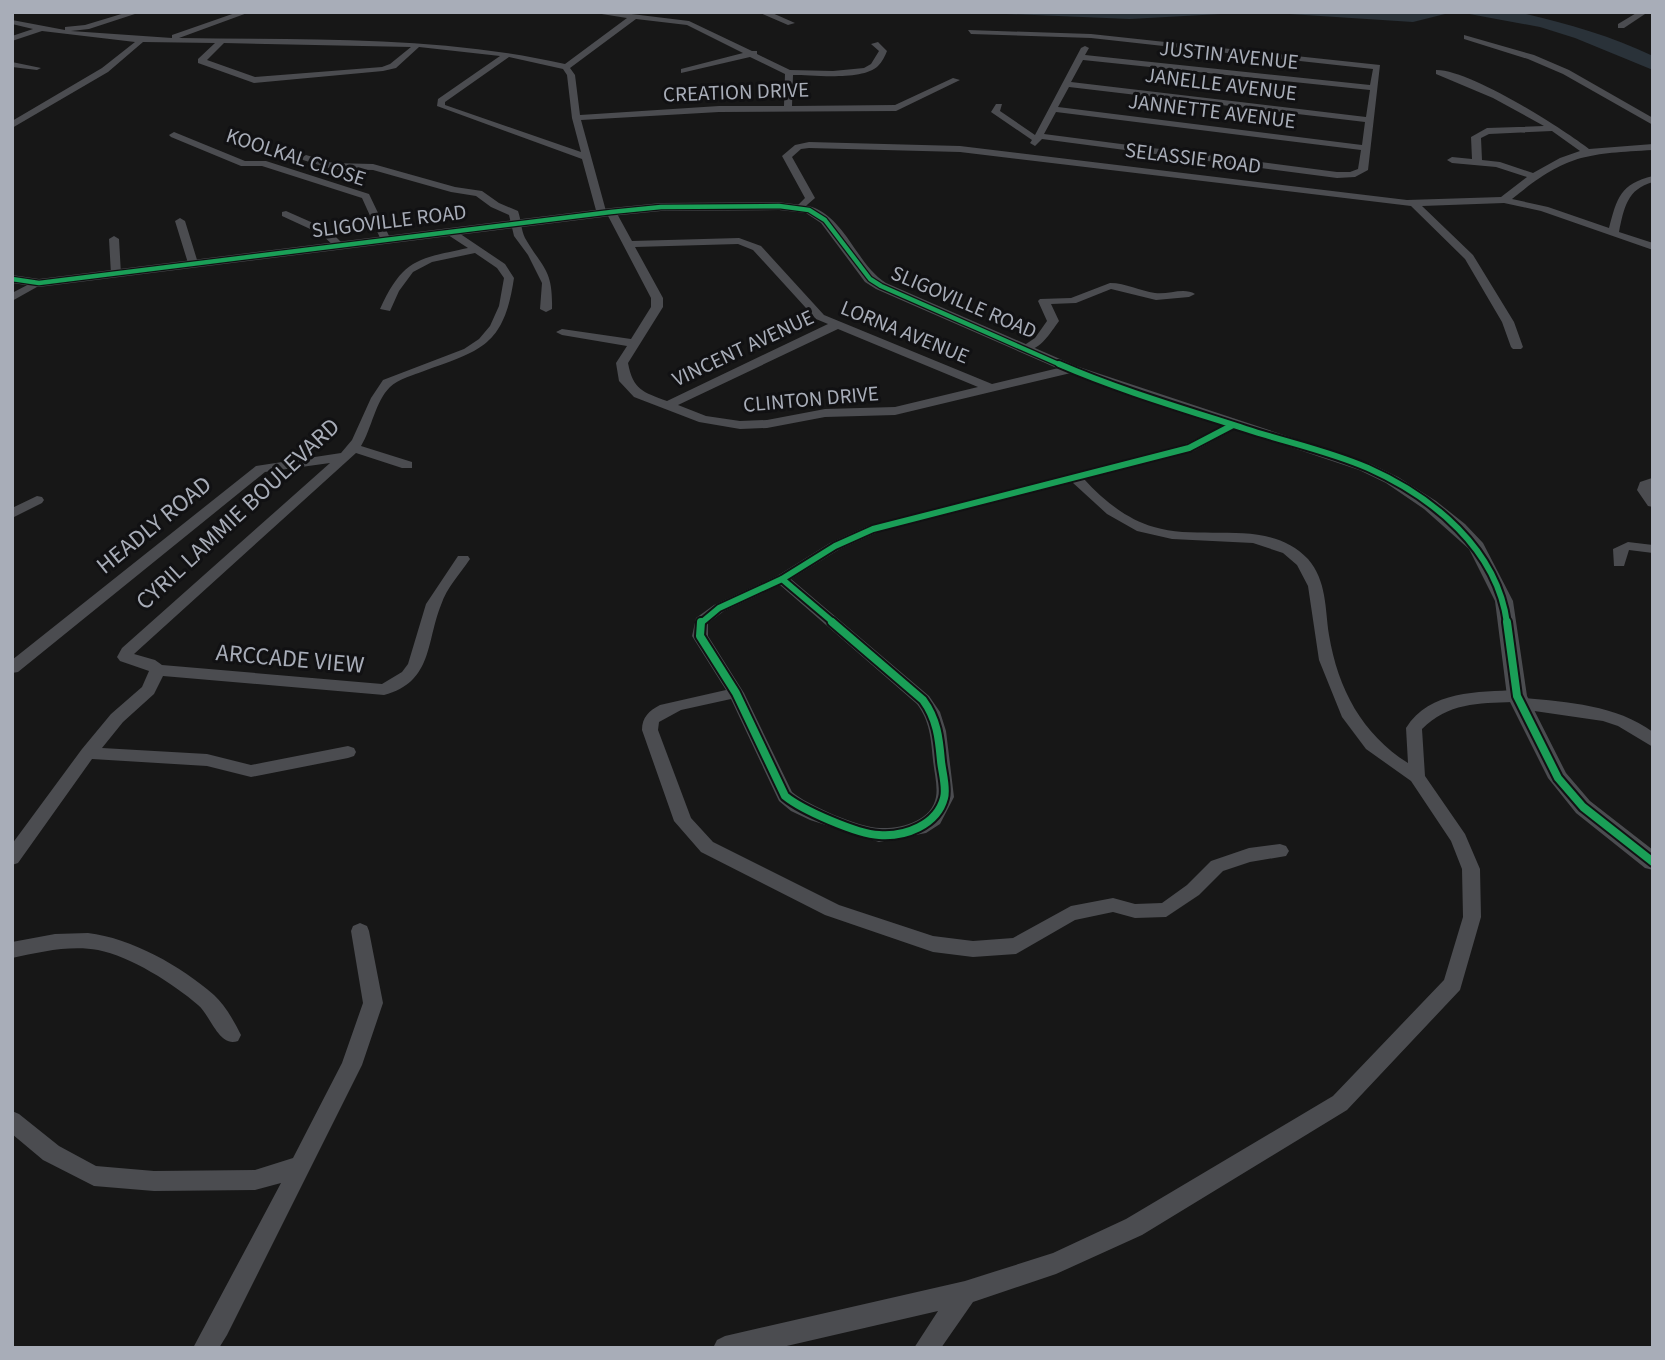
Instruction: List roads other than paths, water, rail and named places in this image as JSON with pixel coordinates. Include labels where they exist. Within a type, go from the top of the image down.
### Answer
[{"type":"street","points":[[58,33],[119,12]]},
{"type":"street","points":[[68,30],[137,12]]},
{"type":"street","points":[[163,41],[246,12]]},
{"type":"street","points":[[372,12],[414,12]]},
{"type":"street","points":[[593,12],[689,23],[754,53],[789,73],[851,71],[872,67],[877,64],[883,51],[874,44]]},
{"type":"street","points":[[689,23],[690,12]]},
{"type":"street","points":[[762,12],[791,23]]},
{"type":"street","points":[[1621,26],[1644,12]]},
{"type":"street","points":[[12,22],[58,33],[139,42],[222,41],[416,46],[507,55],[566,67],[634,17]]},
{"type":"street","points":[[12,39],[41,29]]},
{"type":"street","points":[[971,32],[1091,36],[1371,64],[1377,67],[1363,170],[1353,175],[1038,138],[1021,133],[1013,122],[995,112],[999,106]]},
{"type":"street","points":[[1026,156],[1055,109],[1091,36]]},
{"type":"street","points":[[1467,37],[1531,57],[1566,72],[1653,122]]},
{"type":"street","points":[[222,41],[201,61],[254,80],[383,69],[393,66],[416,46]]},
{"type":"street","points":[[13,124],[105,71],[139,42]]},
{"type":"street","points":[[684,71],[754,53]]},
{"type":"street","points":[[507,55],[441,101],[441,106],[586,157]]},
{"type":"street","name":"JUSTIN AVENUE","points":[[1080,57],[1374,88]]},
{"type":"street","points":[[12,64],[37,68]]},
{"type":"street","name":"CLINTON DRIVE","points":[[566,67],[571,75],[576,118],[586,157],[606,213],[657,298],[657,306],[622,363],[625,382],[638,394],[703,419],[753,425],[825,413],[895,411],[1071,369]]},
{"type":"street","points":[[1439,72],[1461,79],[1556,128],[1587,152]]},
{"type":"street","points":[[788,107],[789,73]]},
{"type":"street","name":"CREATION DRIVE","points":[[576,118],[642,112],[788,107],[896,108],[956,80]]},
{"type":"street","name":"JANELLE AVENUE","points":[[1069,83],[1370,120]]},
{"type":"street","name":"JANNETTE AVENUE","points":[[1055,109],[1366,148]]},
{"type":"street","points":[[1477,160],[1476,137],[1487,131],[1556,128]]},
{"type":"street","name":"KOOLKAL CLOSE","points":[[174,135],[244,164],[263,163],[366,196],[385,238]]},
{"type":"street","name":"SELASSIE ROAD","points":[[800,208],[810,198],[787,156],[798,147],[906,145],[1026,156],[1415,204],[1504,200],[1544,209],[1653,247]]},
{"type":"street","points":[[1504,200],[1554,164],[1587,152],[1653,147]]},
{"type":"street","points":[[306,158],[332,166],[373,167],[454,190],[479,193],[495,205],[514,213],[519,236],[533,255],[547,283],[546,309]]},
{"type":"street","points":[[1452,160],[1477,160],[1537,177]]},
{"type":"street","points":[[1614,233],[1624,193],[1639,181],[1653,179]]},
{"type":"street","points":[[1415,204],[1469,257],[1508,322],[1517,347]]},
{"type":"street","name":"SLIGOVILLE ROAD","points":[[12,279],[39,283],[385,238],[606,213],[697,206],[800,208],[815,213],[825,220],[874,283],[1071,369],[1380,473],[1459,528],[1483,558],[1504,601],[1519,699],[1558,779],[1583,807],[1653,862]]},
{"type":"street","points":[[286,214],[325,233],[338,244]]},
{"type":"street","points":[[180,221],[193,263]]},
{"type":"street","name":"CYRIL LAMMIE BOULEVARD","points":[[158,670],[150,664],[130,660],[125,657],[127,652],[354,447],[364,434],[380,390],[387,383],[480,346],[490,337],[503,311],[509,278],[501,266],[449,232]]},
{"type":"street","points":[[114,240],[116,274]]},
{"type":"street","name":"LORNA AVENUE","points":[[627,244],[739,241],[750,244],[757,248],[810,309],[836,326],[990,388]]},
{"type":"street","points":[[386,309],[396,283],[411,267],[474,250]]},
{"type":"street","points":[[12,298],[39,283]]},
{"type":"street","points":[[1027,348],[1040,340],[1052,321],[1044,301],[1072,301],[1110,286],[1156,297],[1189,294]]},
{"type":"street","name":"VINCENT AVENUE","points":[[666,406],[836,326]]},
{"type":"street","points":[[562,332],[633,343]]},
{"type":"street","points":[[782,579],[864,652],[910,688],[932,712],[938,731],[946,797],[934,820],[920,828],[879,835],[797,806],[785,796],[736,693],[701,636],[701,621],[719,608],[782,579],[835,546],[873,529],[1189,448],[1233,425]]},
{"type":"street","points":[[354,447],[407,465]]},
{"type":"street","name":"HEADLY ROAD","points":[[12,668],[261,469],[342,457]]},
{"type":"street","points":[[725,1348],[965,1293],[1056,1263],[1134,1227],[1340,1102],[1453,984],[1472,917],[1471,869],[1459,839],[1417,777],[1387,758],[1364,738],[1331,680],[1317,592],[1302,562],[1266,541],[1240,537],[1188,537],[1153,532],[1122,519],[1098,503],[1076,478]]},
{"type":"street","points":[[1652,482],[1645,485],[1644,490],[1653,503]]},
{"type":"street","points":[[12,514],[37,500]]},
{"type":"street","points":[[1619,563],[1620,549],[1628,546],[1653,549]]},
{"type":"street","name":"ARCCADE VIEW","points":[[158,670],[384,690],[401,683],[421,658],[432,609],[444,584],[463,559]]},
{"type":"street","points":[[12,858],[88,753],[117,718],[148,690],[158,670]]},
{"type":"street","points":[[736,693],[673,707],[652,718],[649,730],[683,821],[707,847],[832,910],[933,944],[973,949],[1016,946],[1071,913],[1113,905],[1135,911],[1166,910],[1193,890],[1217,866],[1249,855],[1280,851]]},
{"type":"street","points":[[1417,777],[1414,728],[1427,712],[1451,700],[1519,699],[1616,718],[1643,732],[1653,741]]},
{"type":"street","points":[[88,753],[207,760],[251,771],[348,752]]},
{"type":"street","points":[[205,1348],[219,1327],[352,1065],[373,1003],[360,930]]},
{"type":"street","points":[[12,950],[37,944],[95,942],[115,946],[177,980],[208,1002],[231,1035]]},
{"type":"street","points":[[12,1121],[51,1153],[94,1176],[154,1181],[255,1180],[299,1167]]},
{"type":"street","points":[[926,1348],[965,1293]]}]
